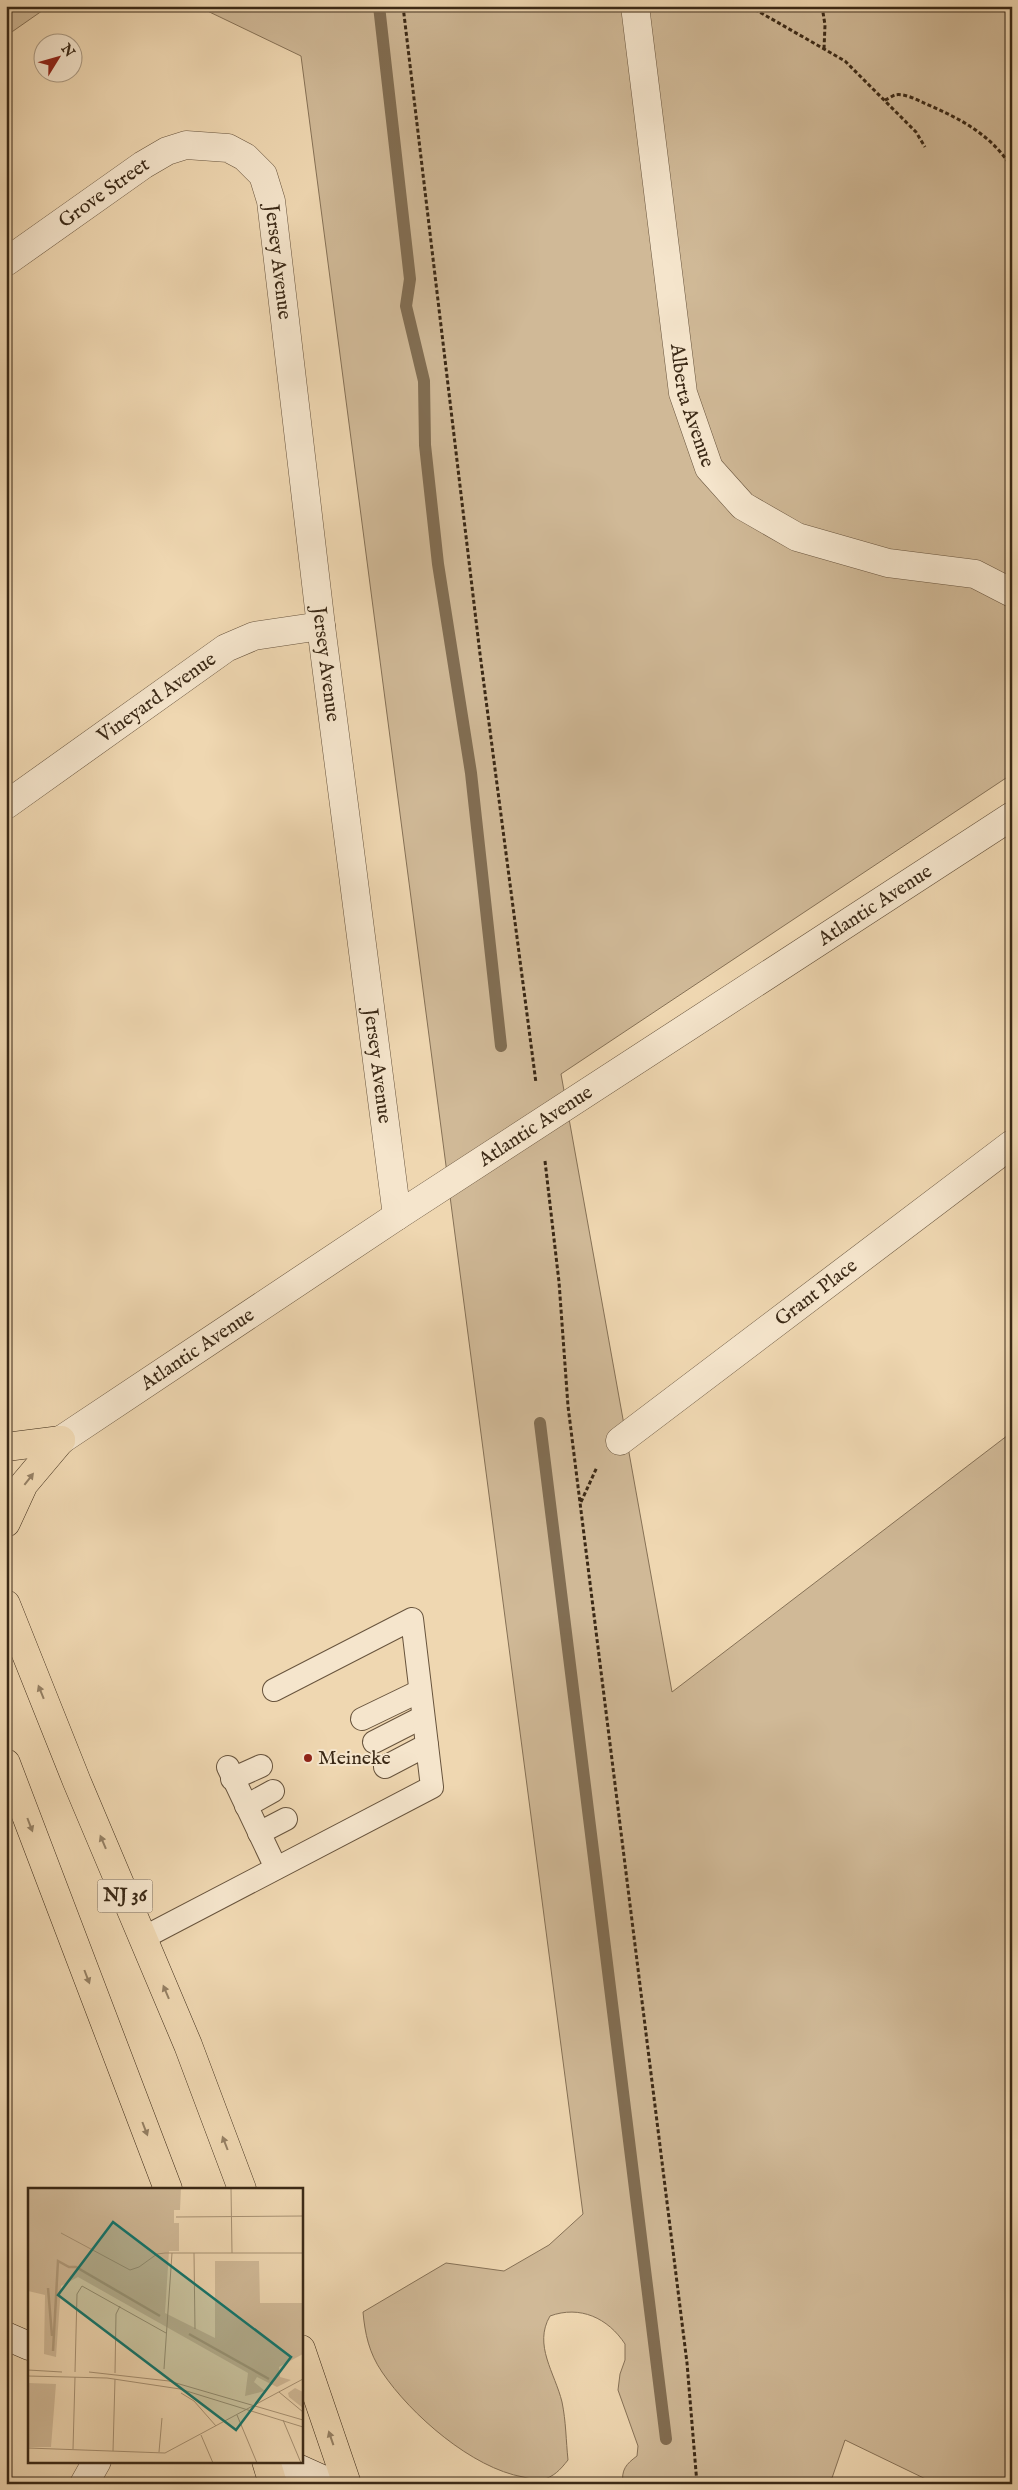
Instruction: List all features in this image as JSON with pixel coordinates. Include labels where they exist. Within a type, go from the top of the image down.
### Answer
[{"type":"highway","points":[[6,1447],[61,1440]]},
{"type":"highway","points":[[6,1523],[24,1484],[61,1440]]},
{"type":"highway","name":"NJ 36","points":[[6,1604],[188,2045],[242,2188]]},
{"type":"highway","points":[[6,1763],[168,2188]]},
{"type":"highway","points":[[302,2352],[347,2484]]},
{"type":"highway","points":[[266,2462],[273,2484]]},
{"type":"street","name":"Alberta Avenue","points":[[635,6],[683,393],[709,468],[743,506],[797,537],[888,563],[975,574],[1012,593]]},
{"type":"street","name":"Grove Street","points":[[6,262],[167,150],[186,145],[209,146]]},
{"type":"street","name":"Jersey Avenue","points":[[209,146],[228,148],[245,157],[263,175],[271,201],[321,626],[397,1216]]},
{"type":"street","name":"Vineyard Avenue","points":[[6,805],[226,648],[254,636],[321,626]]},
{"type":"street","name":"Atlantic Avenue","points":[[61,1440],[397,1216],[1012,816]]},
{"type":"street","name":"Grant Place","points":[[620,1441],[1012,1144]]},
{"type":"street","points":[[6,2336],[28,2346]]},
{"type":"street","points":[[84,2484],[95,2462]]},
{"type":"street","points":[[284,2462],[333,2484]]},
{"type":"lane","points":[[143,1938],[432,1786],[412,1619],[274,1690]]},
{"type":"lane","points":[[362,1719],[420,1692]]},
{"type":"lane","points":[[374,1742],[424,1717]]},
{"type":"lane","points":[[385,1767],[427,1745]]},
{"type":"lane","points":[[261,1766],[230,1773],[276,1868]]},
{"type":"lane","points":[[246,1806],[273,1791]]},
{"type":"lane","points":[[259,1833],[286,1819]]},
{"type":"path","points":[[403,6],[480,654],[537,1089]]},
{"type":"path","points":[[748,6],[845,61],[916,132],[925,146]]},
{"type":"path","points":[[822,6],[825,25],[824,49]]},
{"type":"path","points":[[885,100],[896,94],[912,98],[962,119],[1006,158],[1012,168]]},
{"type":"path","points":[[544,1152],[559,1282],[570,1426],[687,2363],[697,2484]]},
{"type":"shaded area","points":[[6,6],[49,6],[6,36]]},
{"type":"shaded area","points":[[197,6],[1012,6],[1012,774],[561,1074],[672,1692],[1012,1432],[1012,2484],[936,2484],[845,2440],[832,2478],[809,2483],[623,2484],[624,2471],[627,2465],[637,2456],[638,2446],[618,2390],[620,2374],[625,2360],[625,2344],[602,2321],[582,2313],[572,2312],[550,2316],[545,2327],[544,2338],[547,2359],[562,2402],[568,2460],[550,2477],[541,2480],[532,2479],[503,2472],[484,2463],[444,2437],[426,2422],[394,2388],[382,2372],[368,2343],[363,2312],[446,2263],[504,2271],[549,2245],[583,2214],[301,56]]},
{"type":"waterway","points":[[379,6],[410,279],[406,306],[424,381],[425,445],[438,564],[471,773],[501,1046]]},
{"type":"waterway","points":[[540,1423],[666,2439]]},
{"type":"place","name":"Meineke","points":[[308,1758]]}]
